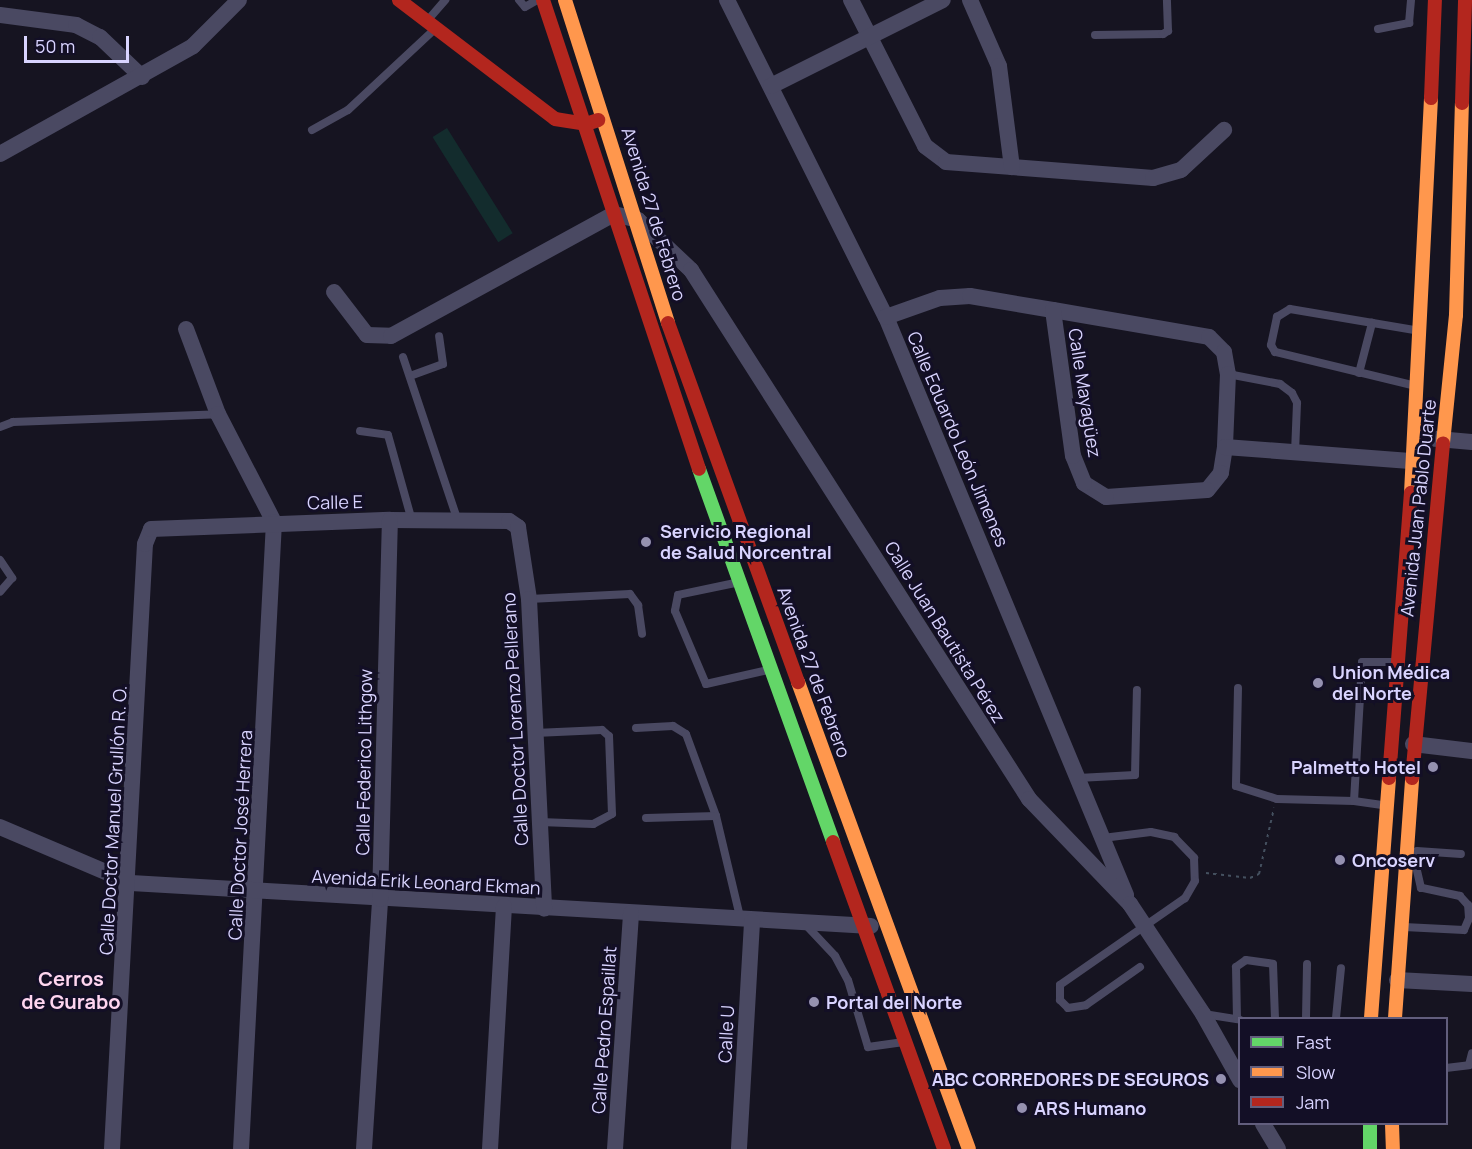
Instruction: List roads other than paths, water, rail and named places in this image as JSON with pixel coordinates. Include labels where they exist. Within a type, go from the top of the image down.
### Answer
[{"type":"main road","points":[[399,0],[555,119],[586,124],[606,117]]},
{"type":"main road","points":[[543,0],[739,582],[862,928],[944,1149]]},
{"type":"main road","name":"Avenida 27 de Febrero","points":[[565,0],[606,117],[670,330],[884,923],[969,1149]]},
{"type":"main road","name":"Avenida Juan Pablo Duarte","points":[[1371,1017],[1384,805],[1423,331],[1435,0]]},
{"type":"main road","name":"Avenida Juan Pablo Duarte","points":[[1395,1017],[1401,926],[1412,851],[1413,744],[1420,663],[1466,209],[1468,73],[1465,0]]},
{"type":"main road","points":[[1370,1125],[1370,1149]]},
{"type":"main road","points":[[1392,1125],[1393,1149]]},
{"type":"street","points":[[0,154],[142,77],[193,46],[239,0]]},
{"type":"street","name":"Calle Eduardo León Jimenes","points":[[726,0],[886,317],[1130,904]]},
{"type":"street","points":[[851,0],[934,158],[1012,167],[1153,178],[1181,170],[1224,130]]},
{"type":"street","points":[[771,86],[943,0]]},
{"type":"street","points":[[970,0],[999,66],[1012,167]]},
{"type":"street","points":[[0,15],[76,26],[100,37],[142,77]]},
{"type":"street","points":[[334,291],[367,335],[392,336],[614,214]]},
{"type":"street","name":"Calle Juan Bautista Pérez","points":[[614,214],[638,220],[691,270],[1029,799],[1130,904],[1203,1014],[1238,1078]]},
{"type":"street","name":"Calle Mayagüez","points":[[886,317],[955,296],[1053,310],[1209,337],[1224,352],[1228,374],[1225,447],[1221,473],[1207,490],[1107,497],[1094,493],[1073,456],[1053,310]]},
{"type":"street","points":[[186,329],[218,414],[274,522]]},
{"type":"street","points":[[1415,437],[1472,442]]},
{"type":"street","points":[[1225,447],[1413,461]]},
{"type":"street","name":"Calle E","points":[[150,529],[274,522],[390,520],[509,521],[518,528]]},
{"type":"street","name":"Calle Federico Lithgow","points":[[364,1149],[380,899],[390,520]]},
{"type":"street","name":"Calle Doctor José Herrera","points":[[241,1149],[257,891],[274,522]]},
{"type":"street","name":"Calle Doctor Lorenzo Pellerano","points":[[518,528],[529,599],[544,909]]},
{"type":"street","name":"Calle Doctor Manuel Grullón R. O.","points":[[112,1149],[130,883],[145,544],[150,529]]},
{"type":"street","points":[[1413,744],[1472,751]]},
{"type":"street","name":"Avenida Erik Leonard Ekman","points":[[0,827],[130,883],[862,928],[884,923]]},
{"type":"street","points":[[490,1149],[504,906]]},
{"type":"street","name":"Calle Pedro Espaillat","points":[[615,1149],[631,914]]},
{"type":"street","name":"Calle U","points":[[739,1148],[746,921]]},
{"type":"street","points":[[1397,980],[1472,984]]},
{"type":"street","points":[[1264,1125],[1278,1149]]},
{"type":"lane","points":[[312,130],[348,110],[431,25],[446,0]]},
{"type":"lane","points":[[519,0],[525,7],[537,0]]},
{"type":"lane","points":[[1095,35],[1163,34],[1168,31],[1167,0]]},
{"type":"lane","points":[[1378,29],[1409,22],[1411,0]]},
{"type":"lane","points":[[1419,387],[1275,352],[1271,345],[1276,317],[1290,309],[1423,331]]},
{"type":"lane","points":[[1456,315],[1472,316]]},
{"type":"lane","points":[[1359,373],[1372,323]]},
{"type":"lane","points":[[410,376],[443,364],[439,336]]},
{"type":"lane","points":[[403,357],[458,522]]},
{"type":"lane","points":[[1228,374],[1280,384],[1292,393],[1297,403],[1295,452]]},
{"type":"lane","points":[[0,427],[13,422],[218,414]]},
{"type":"lane","points":[[360,431],[388,435],[412,521]]},
{"type":"lane","points":[[0,560],[12,578],[0,592]]},
{"type":"lane","points":[[739,582],[678,595],[675,611],[706,684],[770,669]]},
{"type":"lane","points":[[529,599],[630,594],[638,605],[642,634]]},
{"type":"lane","points":[[1354,801],[1362,662],[1420,663]]},
{"type":"lane","points":[[1238,688],[1236,786],[1277,799],[1354,801],[1384,805]]},
{"type":"lane","points":[[1078,778],[1135,775],[1137,690]]},
{"type":"lane","points":[[636,728],[683,728],[716,816],[746,921]]},
{"type":"lane","points":[[535,733],[602,730],[609,736],[612,813],[593,824],[540,822]]},
{"type":"lane","points":[[646,818],[716,816]]},
{"type":"lane","points":[[1103,838],[1151,832],[1174,837],[1194,858],[1197,872],[1185,898],[1060,986],[1060,999],[1068,1008],[1086,1005],[1140,967]]},
{"type":"lane","points":[[1401,926],[1464,930],[1468,918],[1468,905],[1460,896],[1421,888],[1412,851],[1461,854]]},
{"type":"lane","points":[[805,924],[835,956],[848,980],[868,1047],[904,1042]]},
{"type":"lane","points":[[1203,1014],[1238,1020],[1236,967],[1246,960],[1274,964],[1275,1017]]},
{"type":"lane","points":[[1306,1017],[1307,964]]},
{"type":"lane","points":[[1336,1017],[1341,968]]},
{"type":"lane","points":[[1448,1068],[1469,1065],[1472,1053]]},
{"type":"place","name":"Servicio Regional de Salud Norcentral","points":[[646,542]]},
{"type":"place","name":"Union Médica del Norte","points":[[1318,683]]},
{"type":"place","name":"Palmetto Hotel","points":[[1433,767]]},
{"type":"place","name":"Oncoserv","points":[[1340,860]]},
{"type":"place","name":"Portal del Norte","points":[[814,1002]]},
{"type":"place","name":"ABC CORREDORES DE SEGUROS","points":[[1221,1079]]},
{"type":"place","name":"ARS Humano","points":[[1022,1108]]},
{"type":"district","name":"Cerros de Gurabo","points":[[71,990]]}]
